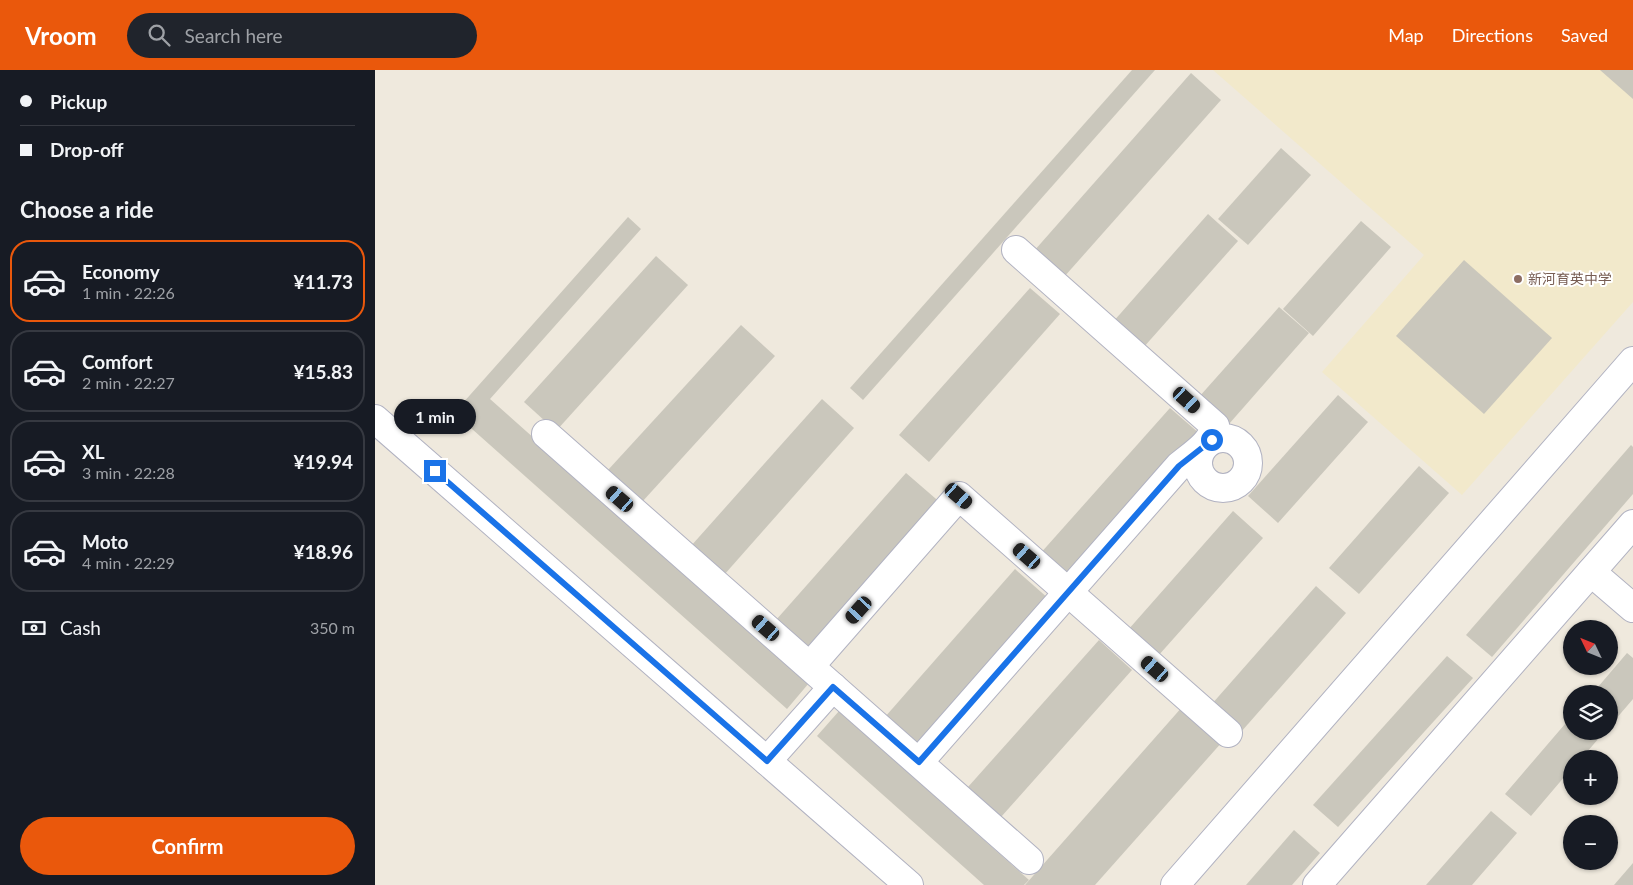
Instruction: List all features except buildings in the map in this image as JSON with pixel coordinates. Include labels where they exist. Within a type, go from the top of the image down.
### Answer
[{"type":"street","points":[[919,762],[1179,466],[1204,446],[1213,433],[1215,426],[1016,250]]},
{"type":"street","points":[[1175,885],[1633,361]]},
{"type":"street","points":[[375,419],[909,885]]},
{"type":"street","points":[[547,434],[1029,860]]},
{"type":"street","points":[[810,666],[959,496],[1228,733]]},
{"type":"street","points":[[1317,885],[1633,524]]},
{"type":"street","points":[[1591,572],[1633,608]]},
{"type":"street","points":[[767,761],[833,687]]},
{"type":"shaded area","name":"新河育英中学","points":[[1213,70],[1633,70],[1633,302],[1462,495],[1322,372],[1424,255]]},
{"type":"place","name":"新河育英中学","points":[[1518,279]]},
{"type":"route","points":[[435,471],[767,761],[833,687],[919,762],[1179,466],[1212,440]]}]
